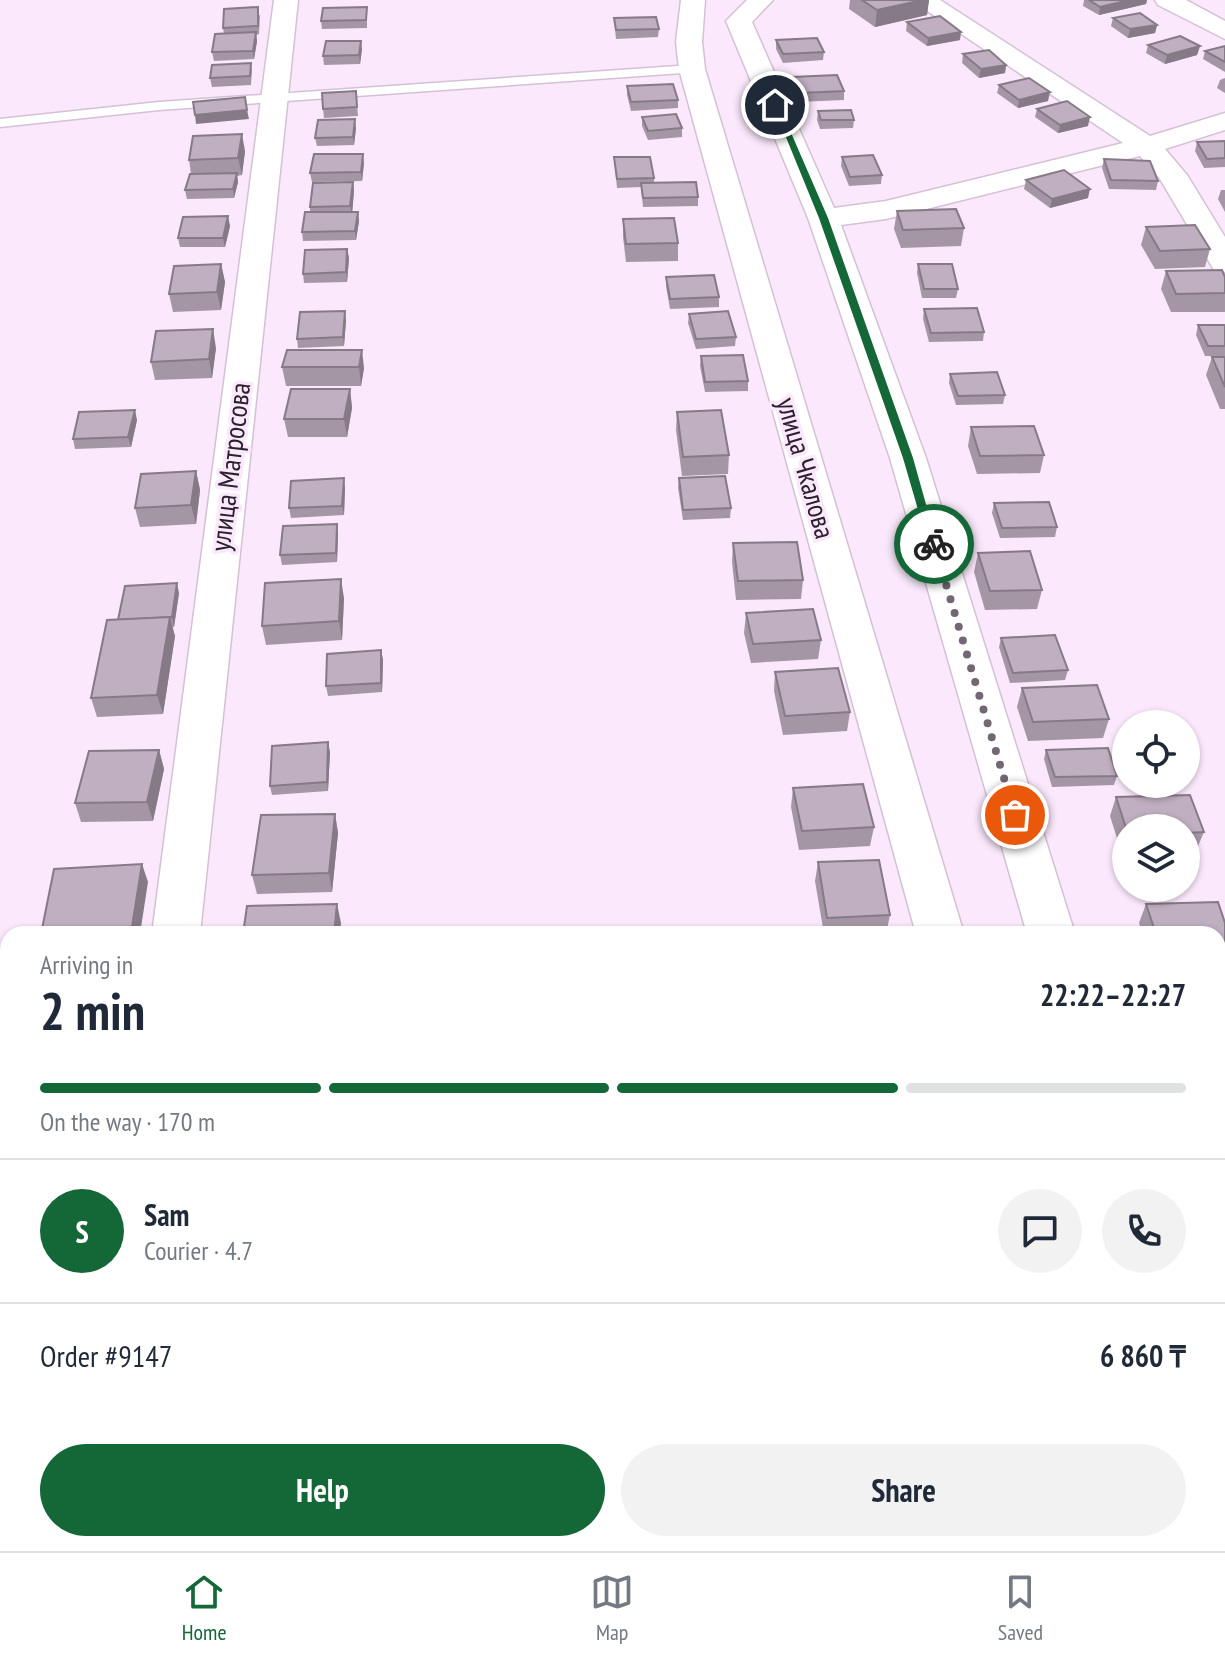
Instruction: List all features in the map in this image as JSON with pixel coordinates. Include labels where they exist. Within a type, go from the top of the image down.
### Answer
[{"type":"street","name":"улица Матросова","points":[[177,926],[286,0]]},
{"type":"street","name":"улица Чкалова","points":[[693,0],[689,42],[692,69],[938,926]]},
{"type":"street","points":[[923,0],[1147,146],[1172,175],[1225,263]]},
{"type":"street","points":[[1167,0],[1225,31]]},
{"type":"street","points":[[753,6],[823,218],[908,458],[1049,926]]},
{"type":"street","points":[[823,218],[886,210],[1147,146],[1225,121]]},
{"type":"lane","points":[[0,123],[159,106],[692,69]]},
{"type":"building","points":[[862,0],[923,0],[877,10]]},
{"type":"building","points":[[1089,0],[1130,0],[1100,7]]},
{"type":"building","points":[[258,7],[258,26],[223,28],[224,9]]},
{"type":"building","points":[[367,7],[366,20],[321,21],[323,8]]},
{"type":"building","points":[[1140,13],[1157,25],[1130,29],[1113,18]]},
{"type":"building","points":[[940,16],[961,32],[928,38],[907,22]]},
{"type":"building","points":[[656,17],[659,29],[616,30],[614,18]]},
{"type":"building","points":[[256,32],[253,51],[212,52],[215,34]]},
{"type":"building","points":[[1180,36],[1200,46],[1167,55],[1148,45]]},
{"type":"building","points":[[817,38],[824,52],[783,54],[776,40]]},
{"type":"building","points":[[326,41],[361,41],[359,55],[323,56]]},
{"type":"building","points":[[1225,46],[1225,62],[1205,51]]},
{"type":"building","points":[[989,50],[1006,65],[981,69],[963,54]]},
{"type":"building","points":[[251,63],[250,76],[210,78],[212,65]]},
{"type":"building","points":[[837,75],[844,91],[799,93],[792,77]]},
{"type":"building","points":[[1029,78],[1050,92],[1019,100],[999,85]]},
{"type":"building","points":[[673,84],[678,100],[631,102],[627,86]]},
{"type":"building","points":[[356,91],[357,107],[323,109],[322,93]]},
{"type":"building","points":[[245,97],[247,110],[195,115],[193,102]]},
{"type":"building","points":[[1067,101],[1090,117],[1060,125],[1037,109]]},
{"type":"building","points":[[851,110],[854,120],[821,120],[818,111]]},
{"type":"building","points":[[676,114],[682,128],[648,131],[642,117]]},
{"type":"building","points":[[355,119],[353,137],[315,138],[318,120]]},
{"type":"building","points":[[242,134],[238,158],[189,160],[193,136]]},
{"type":"building","points":[[1225,141],[1225,158],[1207,159],[1197,142]]},
{"type":"building","points":[[314,154],[363,154],[361,172],[310,173]]},
{"type":"building","points":[[873,155],[882,175],[850,177],[842,157]]},
{"type":"building","points":[[614,157],[650,157],[654,178],[617,179]]},
{"type":"building","points":[[1104,159],[1150,161],[1158,181],[1111,180]]},
{"type":"building","points":[[1064,170],[1090,189],[1052,199],[1026,180]]},
{"type":"building","points":[[237,173],[233,189],[185,190],[190,174]]},
{"type":"building","points":[[353,182],[350,206],[310,207],[313,183]]},
{"type":"building","points":[[696,182],[698,197],[643,198],[641,183]]},
{"type":"building","points":[[956,209],[964,228],[903,230],[897,211]]},
{"type":"building","points":[[305,212],[358,212],[355,231],[302,232]]},
{"type":"building","points":[[228,216],[223,238],[178,238],[183,217]]},
{"type":"building","points":[[674,218],[678,243],[626,244],[623,219]]},
{"type":"building","points":[[1195,225],[1210,249],[1160,251],[1146,227]]},
{"type":"building","points":[[347,249],[346,272],[303,274],[305,250]]},
{"type":"building","points":[[221,264],[217,292],[169,294],[174,266]]},
{"type":"building","points":[[918,264],[952,264],[958,289],[924,289]]},
{"type":"building","points":[[1222,270],[1225,293],[1176,294],[1166,271]]},
{"type":"building","points":[[714,275],[719,297],[670,299],[666,277]]},
{"type":"building","points":[[977,308],[984,332],[931,333],[924,309]]},
{"type":"building","points":[[345,311],[343,337],[297,339],[300,312]]},
{"type":"building","points":[[728,311],[736,337],[696,339],[689,314]]},
{"type":"building","points":[[1198,325],[1225,325],[1225,346],[1208,346]]},
{"type":"building","points":[[213,329],[209,359],[151,362],[156,331]]},
{"type":"building","points":[[287,350],[362,350],[359,367],[282,367]]},
{"type":"building","points":[[743,355],[748,381],[705,382],[701,356]]},
{"type":"building","points":[[1212,357],[1225,357],[1225,387]]},
{"type":"building","points":[[997,372],[1005,395],[958,396],[950,374]]},
{"type":"building","points":[[291,389],[350,389],[344,419],[284,419]]},
{"type":"building","points":[[135,410],[128,437],[73,439],[79,412]]},
{"type":"building","points":[[721,410],[729,455],[683,457],[677,412]]},
{"type":"building","points":[[1034,426],[1044,455],[980,456],[971,427]]},
{"type":"building","points":[[196,471],[191,505],[135,508],[141,474]]},
{"type":"building","points":[[725,476],[731,508],[683,510],[679,478]]},
{"type":"building","points":[[344,478],[342,506],[289,508],[291,481]]},
{"type":"building","points":[[1049,502],[1057,527],[1002,528],[994,503]]},
{"type":"building","points":[[337,524],[336,553],[280,555],[283,526]]},
{"type":"building","points":[[797,542],[803,580],[738,581],[733,543]]},
{"type":"building","points":[[1030,551],[1042,590],[990,591],[978,553]]},
{"type":"building","points":[[341,579],[339,621],[262,626],[265,583]]},
{"type":"building","points":[[177,583],[172,617],[118,620],[125,586]]},
{"type":"building","points":[[813,609],[821,640],[753,644],[746,613]]},
{"type":"building","points":[[170,617],[157,695],[91,698],[107,620]]},
{"type":"building","points":[[1055,635],[1068,670],[1013,673],[1001,638]]},
{"type":"building","points":[[381,650],[381,683],[326,686],[327,654]]},
{"type":"building","points":[[838,668],[850,712],[785,716],[775,672]]},
{"type":"building","points":[[1097,685],[1109,719],[1033,722],[1022,688]]},
{"type":"building","points":[[328,742],[327,782],[270,786],[272,746]]},
{"type":"building","points":[[1108,748],[1112,776],[1055,777],[1046,750]]},
{"type":"building","points":[[159,750],[147,802],[75,803],[89,751]]},
{"type":"building","points":[[863,784],[874,827],[802,831],[793,788]]},
{"type":"building","points":[[1116,798],[1191,798],[1197,814],[1121,814]]},
{"type":"building","points":[[335,814],[329,873],[252,875],[261,815]]},
{"type":"building","points":[[879,860],[890,915],[827,918],[818,862]]},
{"type":"building","points":[[142,864],[132,926],[43,926],[54,869]]},
{"type":"building","points":[[1218,902],[1225,926],[1153,926],[1146,904]]},
{"type":"building","points":[[337,904],[335,926],[244,926],[247,906]]},
{"type":"way so far","points":[[934,544],[1015,815]]},
{"type":"route","points":[[775,105],[823,218],[908,458],[934,544]]}]
